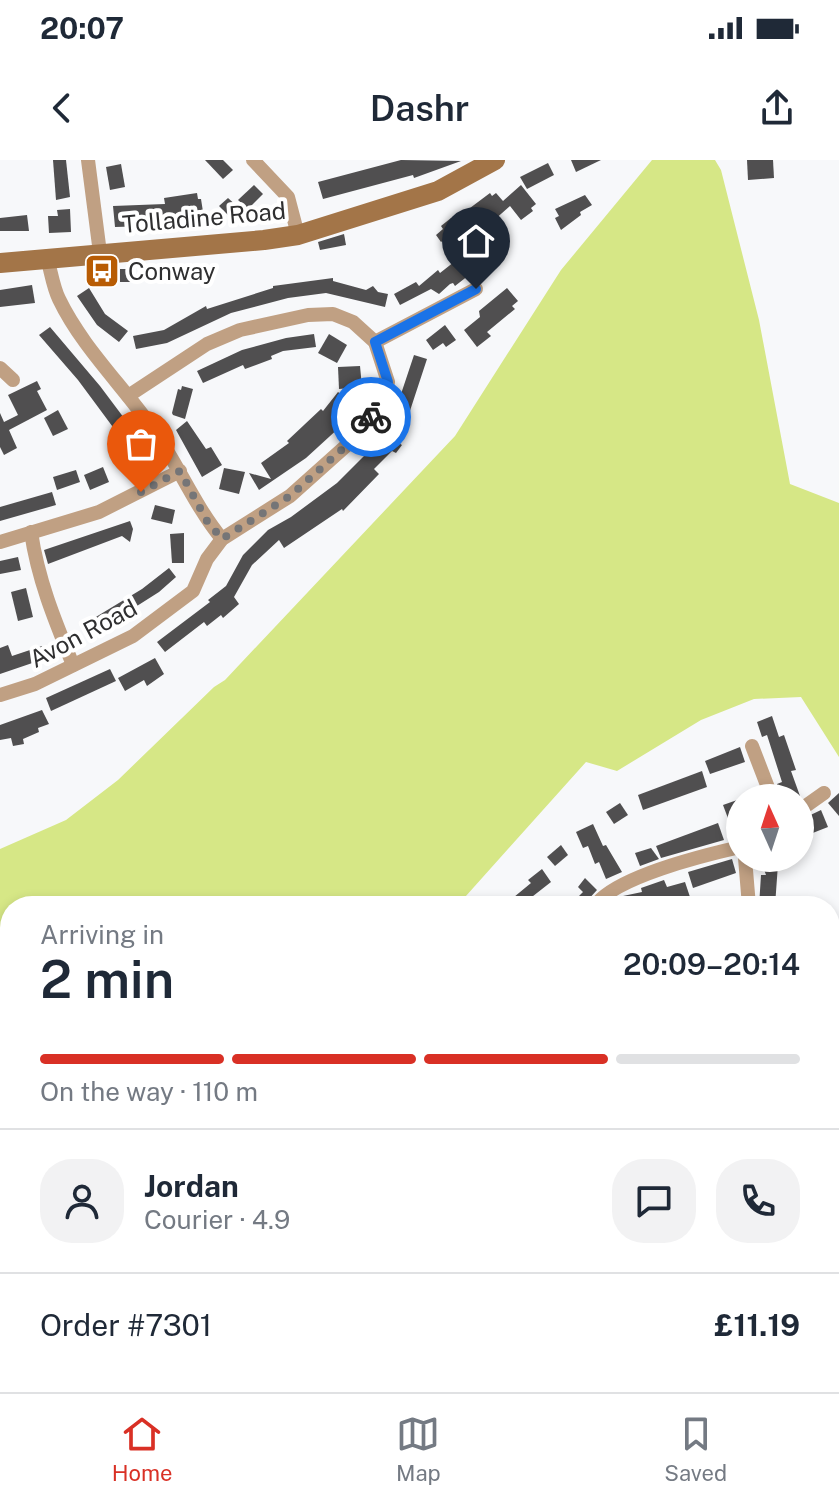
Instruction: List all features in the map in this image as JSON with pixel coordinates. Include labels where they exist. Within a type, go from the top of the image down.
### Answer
[{"type":"main road","name":"Tolladine Road","points":[[0,263],[298,235],[438,191],[495,160]]},
{"type":"street","points":[[88,160],[100,253]]},
{"type":"street","points":[[253,160],[288,197],[298,235]]},
{"type":"street","points":[[47,258],[58,298],[83,339],[128,396],[180,471],[207,521],[222,539]]},
{"type":"street","points":[[128,396],[207,344],[240,330],[281,320],[333,314],[353,322],[375,342],[476,289]]},
{"type":"street","name":"Avon Road","points":[[0,695],[35,684],[133,636],[193,591],[207,559],[222,539],[290,496],[366,428],[388,382],[375,342]]},
{"type":"street","points":[[0,368],[13,380]]},
{"type":"street","points":[[0,542],[99,512],[180,471]]},
{"type":"street","points":[[31,532],[44,593],[73,665]]},
{"type":"street","points":[[752,746],[767,784]]},
{"type":"street","points":[[814,800],[824,793]]},
{"type":"street","points":[[604,896],[629,881],[726,851]]},
{"type":"street","points":[[746,872],[748,896]]},
{"type":"green space","points":[[652,160],[715,160],[721,170],[759,320],[790,484],[839,503],[839,757],[801,697],[754,699],[701,720],[617,771],[586,762],[466,896],[0,896],[0,849],[66,820],[118,780],[225,680],[455,436],[561,270]]},
{"type":"building","points":[[53,160],[66,160],[70,197],[56,200]]},
{"type":"building","points":[[205,160],[223,160],[233,170],[223,179]]},
{"type":"building","points":[[401,160],[461,161],[414,178],[413,175],[323,199],[318,182]]},
{"type":"building","points":[[571,160],[601,160],[576,172]]},
{"type":"building","points":[[747,160],[773,160],[774,178],[748,180]]},
{"type":"building","points":[[548,163],[554,175],[527,189],[520,177]]},
{"type":"building","points":[[121,164],[125,187],[110,190],[106,167]]},
{"type":"building","points":[[254,185],[263,194],[248,209],[238,200]]},
{"type":"building","points":[[521,185],[536,204],[531,208],[533,211],[521,220],[510,206],[493,221],[486,213],[467,229],[463,225],[441,242],[436,235],[451,218],[454,220],[490,193],[492,196],[496,193],[503,201]]},
{"type":"building","points":[[197,193],[204,218],[150,226],[115,227],[113,206],[165,204],[164,198]]},
{"type":"building","points":[[585,195],[592,205],[561,230],[555,218],[559,216],[555,209]]},
{"type":"building","points":[[228,198],[239,208],[230,217],[219,206]]},
{"type":"building","points":[[70,209],[71,232],[49,233],[48,216],[58,216],[57,210]]},
{"type":"building","points":[[27,215],[29,231],[0,231],[0,218]]},
{"type":"building","points":[[344,234],[346,245],[320,250],[318,242]]},
{"type":"building","points":[[478,251],[487,261],[455,286],[450,284],[439,294],[431,289],[400,305],[394,294],[416,282],[419,286],[438,270],[440,273],[454,262],[457,265]]},
{"type":"building","points":[[120,269],[133,269],[133,282],[120,282]]},
{"type":"building","points":[[333,278],[333,281],[366,290],[373,286],[378,292],[388,294],[385,307],[326,293],[288,298],[231,313],[167,343],[136,349],[133,336],[164,330],[206,306],[207,309],[273,286]]},
{"type":"building","points":[[32,285],[35,303],[0,307],[0,290]]},
{"type":"building","points":[[89,288],[105,314],[128,331],[119,342],[97,325],[77,296]]},
{"type":"building","points":[[507,288],[518,301],[512,306],[515,309],[487,332],[491,336],[477,347],[464,330],[480,317],[479,311]]},
{"type":"building","points":[[445,325],[456,340],[446,347],[443,343],[433,350],[426,340]]},
{"type":"building","points":[[50,327],[133,430],[121,438],[78,380],[39,335]]},
{"type":"building","points":[[314,334],[316,347],[283,351],[271,356],[272,359],[245,369],[243,365],[203,383],[197,371],[242,350]]},
{"type":"building","points":[[329,334],[347,345],[337,363],[318,353]]},
{"type":"building","points":[[414,355],[427,359],[397,442],[402,445],[374,469],[379,474],[343,511],[284,548],[279,540],[252,565],[234,597],[239,604],[223,618],[221,615],[207,626],[204,622],[165,652],[157,642],[226,586],[243,555],[268,530],[337,483],[377,443],[393,418]]},
{"type":"building","points":[[360,366],[362,387],[339,389],[338,367]]},
{"type":"building","points":[[37,381],[41,389],[37,391],[47,410],[9,430],[17,448],[4,455],[0,447],[0,413],[4,422],[18,415],[8,395]]},
{"type":"building","points":[[182,386],[193,389],[185,419],[172,413],[178,389],[181,390]]},
{"type":"building","points":[[338,392],[356,405],[341,426],[306,458],[259,490],[249,473],[271,479],[261,463],[289,443],[287,441],[321,409],[323,411]]},
{"type":"building","points":[[58,410],[68,429],[53,436],[44,418]]},
{"type":"building","points":[[187,421],[206,449],[211,447],[222,465],[202,477],[176,430]]},
{"type":"building","points":[[125,446],[141,448],[138,468],[122,466]]},
{"type":"building","points":[[103,467],[109,482],[90,490],[84,475]]},
{"type":"building","points":[[224,468],[245,472],[239,494],[219,489]]},
{"type":"building","points":[[76,470],[80,482],[57,490],[53,477]]},
{"type":"building","points":[[52,492],[56,505],[0,521],[0,507]]},
{"type":"building","points":[[155,505],[175,510],[172,524],[151,519]]},
{"type":"building","points":[[130,521],[133,529],[130,542],[122,536],[48,564],[44,550]]},
{"type":"building","points":[[184,533],[184,563],[172,563],[170,534]]},
{"type":"building","points":[[18,557],[21,570],[0,574],[0,561]]},
{"type":"building","points":[[169,568],[176,577],[159,592],[88,637],[81,626],[142,589]]},
{"type":"building","points":[[26,588],[33,617],[18,621],[11,592]]},
{"type":"building","points":[[8,645],[12,656],[42,646],[47,658],[0,674],[0,648]]},
{"type":"building","points":[[155,658],[164,674],[147,686],[144,680],[125,691],[118,678]]},
{"type":"building","points":[[110,669],[116,681],[51,711],[46,698]]},
{"type":"building","points":[[42,710],[49,724],[23,739],[24,744],[13,746],[11,738],[0,740],[0,725]]},
{"type":"building","points":[[772,716],[779,737],[784,735],[796,770],[791,771],[796,784],[777,784],[782,782],[767,735],[762,737],[757,722]]},
{"type":"building","points":[[740,747],[745,762],[710,774],[705,761]]},
{"type":"building","points":[[702,771],[707,787],[643,810],[638,795]]},
{"type":"building","points":[[839,793],[839,816],[828,803]]},
{"type":"building","points":[[620,803],[628,815],[614,824],[606,812]]},
{"type":"building","points":[[821,810],[828,827],[814,832],[814,813]]},
{"type":"building","points":[[718,823],[724,840],[661,858],[656,846]]},
{"type":"building","points":[[593,824],[603,846],[606,845],[622,872],[606,879],[599,862],[595,864],[588,846],[583,848],[576,832]]},
{"type":"building","points":[[561,845],[568,855],[555,866],[547,857]]},
{"type":"building","points":[[651,848],[659,859],[640,866],[635,853]]},
{"type":"building","points":[[726,861],[726,872],[736,873],[693,888],[688,872]]},
{"type":"building","points":[[542,869],[551,882],[533,896],[515,896],[531,883],[528,880]]},
{"type":"building","points":[[777,872],[776,896],[760,896],[761,875]]},
{"type":"building","points":[[585,878],[597,890],[592,896],[579,896],[583,892],[578,887]]},
{"type":"building","points":[[664,880],[667,887],[685,882],[690,896],[623,896],[642,892],[641,888]]},
{"type":"way so far","points":[[141,492],[180,471],[207,521],[222,539],[290,496],[366,428],[371,417]]},
{"type":"place","name":"Conway","points":[[102,271]]},
{"type":"route","points":[[371,417],[388,382],[375,342],[476,289]]}]
